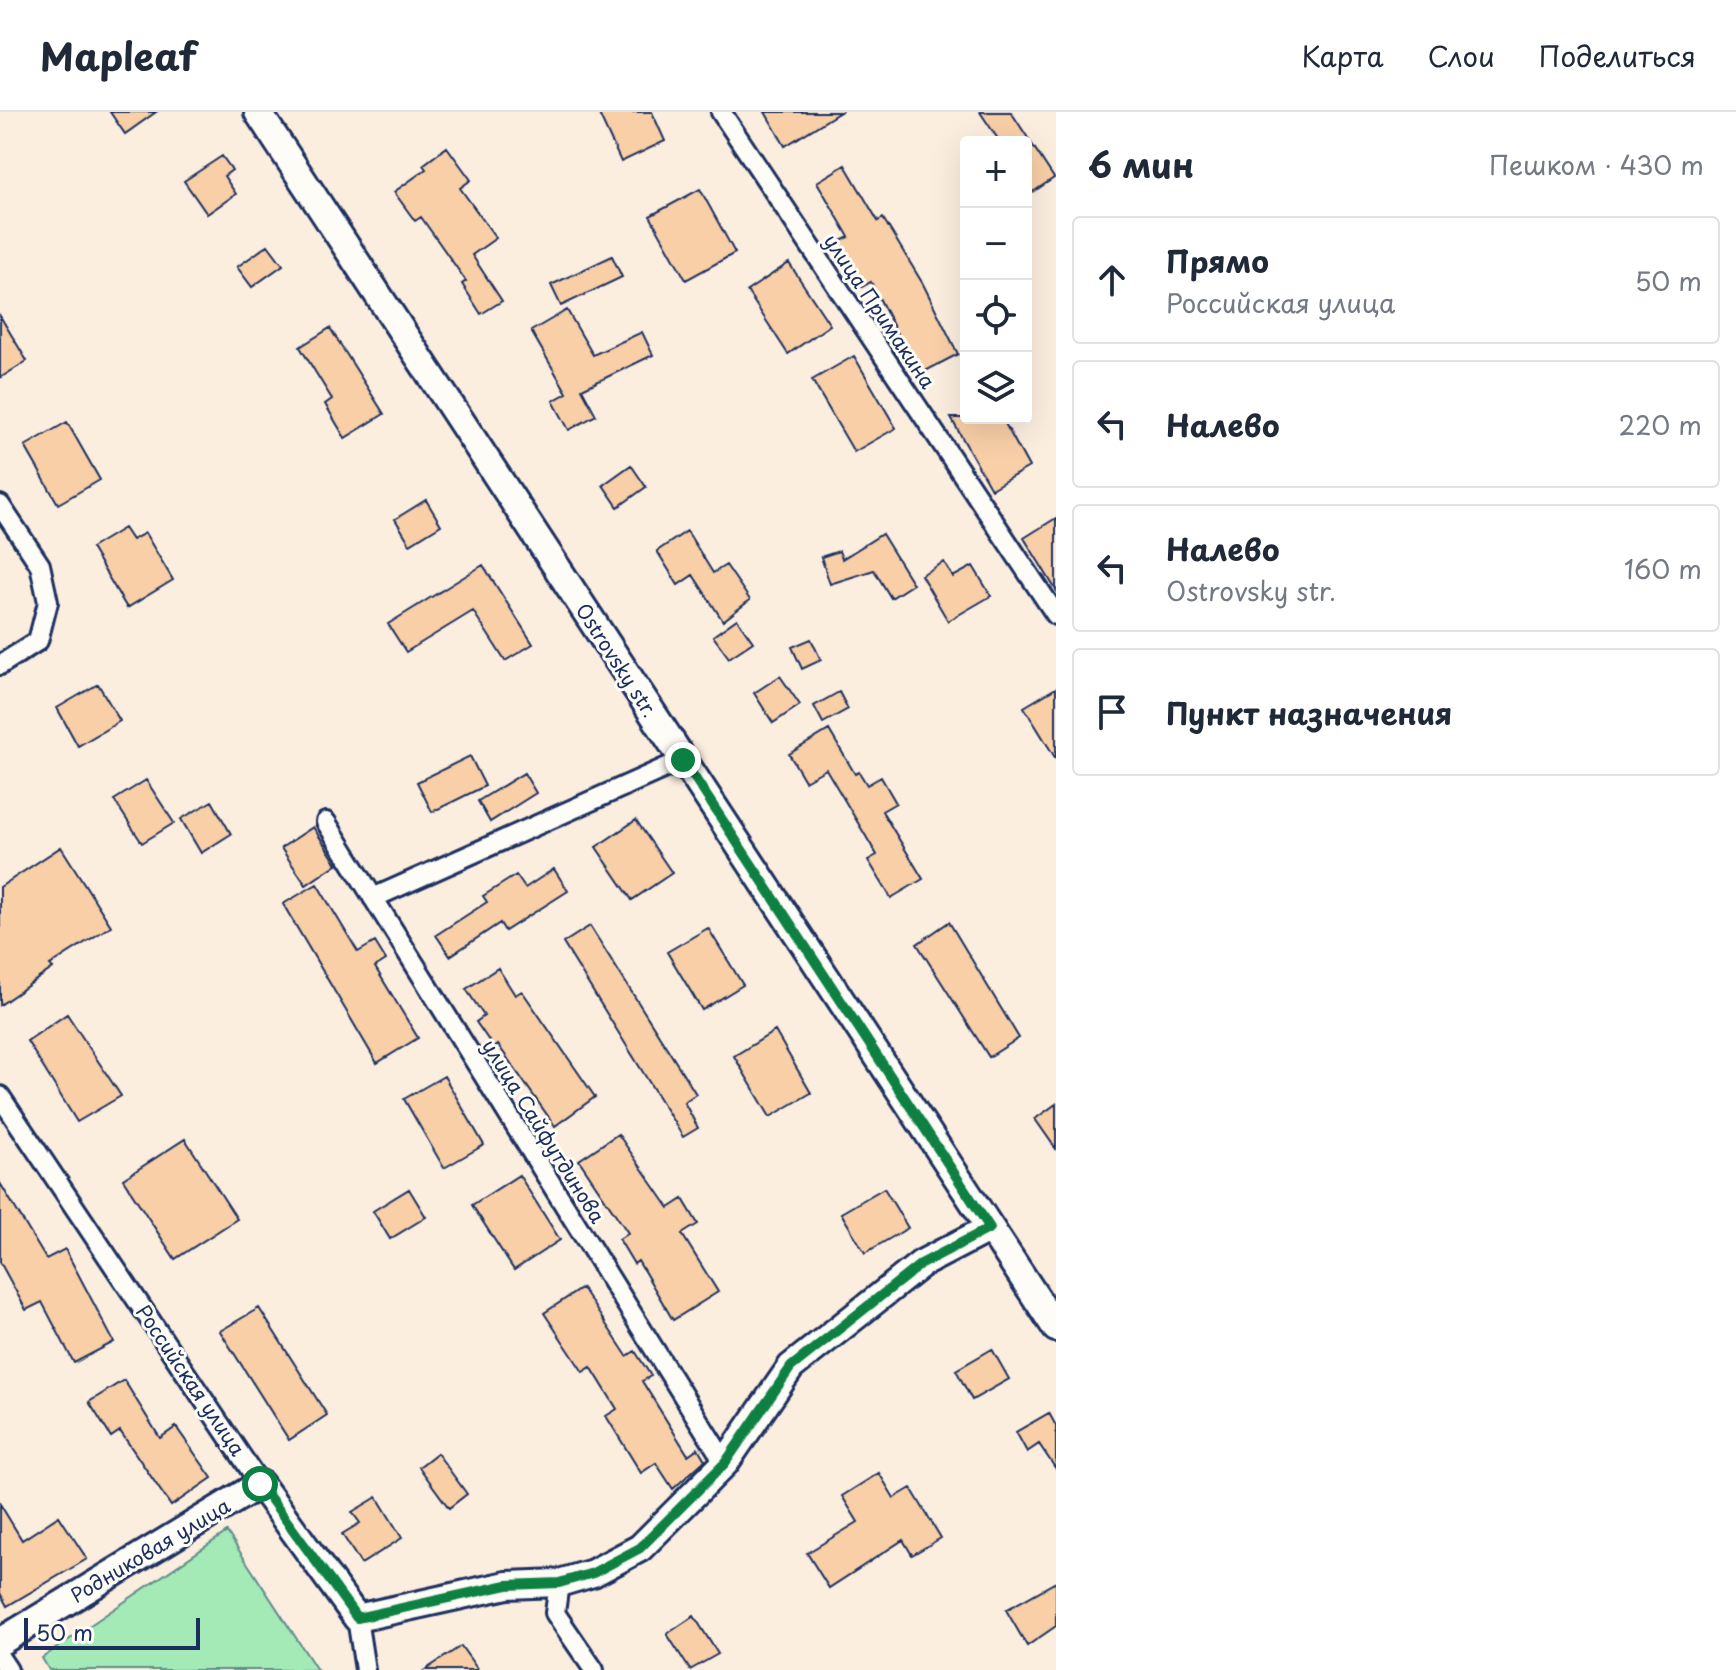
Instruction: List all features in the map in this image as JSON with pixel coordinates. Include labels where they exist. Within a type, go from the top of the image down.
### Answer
[{"type":"main road","name":"Ostrovsky str.","points":[[258,112],[1056,1328]]},
{"type":"main road","points":[[357,1618],[507,1585],[559,1583],[593,1573],[640,1548],[725,1463],[791,1367],[921,1264],[990,1228]]},
{"type":"main road","name":"Российская улица","points":[[260,1484],[357,1618]]},
{"type":"main road","name":"Родниковая улица","points":[[0,1642],[260,1484]]},
{"type":"street","name":"улица Примакина","points":[[721,112],[1056,615]]},
{"type":"street","points":[[0,505],[40,565],[48,602],[38,641],[0,665]]},
{"type":"street","points":[[373,898],[683,760]]},
{"type":"street","name":"улица Сайфутдинова","points":[[326,822],[725,1463]]},
{"type":"street","name":"Российская улица","points":[[0,1096],[260,1484]]},
{"type":"street","points":[[559,1583],[555,1613],[594,1670]]},
{"type":"street","name":"Российская улица","points":[[357,1618],[365,1670]]},
{"type":"street","points":[[0,1658],[8,1670]]},
{"type":"green space","points":[[227,1532],[317,1670],[49,1670],[42,1658]]},
{"type":"building","points":[[110,112],[156,112],[125,134]]},
{"type":"building","points":[[598,112],[652,112],[665,141],[621,162]]},
{"type":"building","points":[[765,112],[840,112],[785,146]]},
{"type":"building","points":[[980,112],[1011,112],[1027,136],[996,136]]},
{"type":"building","points":[[1032,144],[1054,178],[1032,191]]},
{"type":"building","points":[[447,147],[471,180],[460,188],[496,238],[472,255],[502,301],[481,314],[462,284],[466,281],[421,217],[415,221],[394,192],[426,169],[423,165]]},
{"type":"building","points":[[222,156],[232,170],[224,176],[236,194],[207,214],[184,181]]},
{"type":"building","points":[[845,165],[878,221],[883,218],[923,284],[958,354],[918,375],[871,282],[862,287],[837,243],[849,237],[817,182]]},
{"type":"building","points":[[700,189],[735,253],[686,280],[650,216]]},
{"type":"building","points":[[268,245],[283,265],[252,287],[237,267]]},
{"type":"building","points":[[612,256],[622,277],[561,306],[551,285]]},
{"type":"building","points":[[789,263],[830,325],[788,354],[747,291]]},
{"type":"building","points":[[567,310],[593,355],[642,332],[653,355],[582,389],[596,415],[569,430],[553,401],[567,393],[531,331]]},
{"type":"building","points":[[0,316],[27,361],[0,378]]},
{"type":"building","points":[[330,328],[384,414],[345,438],[325,404],[332,399],[300,347]]},
{"type":"building","points":[[854,356],[896,428],[854,452],[812,380]]},
{"type":"building","points":[[951,418],[960,418],[960,424],[1005,424],[1029,467],[991,489]]},
{"type":"building","points":[[67,422],[100,480],[58,504],[25,446]]},
{"type":"building","points":[[631,465],[646,487],[618,507],[603,485]]},
{"type":"building","points":[[426,500],[441,525],[410,544],[395,519]]},
{"type":"building","points":[[1056,518],[1056,590],[1024,538]]},
{"type":"building","points":[[124,528],[132,540],[145,533],[173,580],[127,608],[91,548]]},
{"type":"building","points":[[687,531],[713,573],[726,565],[750,600],[723,621],[693,575],[678,585],[657,551]]},
{"type":"building","points":[[882,534],[913,584],[891,598],[874,570],[830,584],[821,557],[839,551],[842,559]]},
{"type":"building","points":[[944,562],[953,577],[973,566],[991,596],[948,621],[921,575]]},
{"type":"building","points":[[483,565],[533,644],[505,661],[473,611],[406,652],[388,624]]},
{"type":"building","points":[[737,619],[753,642],[729,658],[713,636]]},
{"type":"building","points":[[811,639],[821,660],[802,669],[792,647]]},
{"type":"building","points":[[780,676],[800,705],[773,723],[754,693]]},
{"type":"building","points":[[98,684],[120,721],[78,746],[57,708]]},
{"type":"building","points":[[1056,688],[1056,759],[1024,707]]},
{"type":"building","points":[[839,692],[848,709],[823,723],[814,706]]},
{"type":"building","points":[[829,730],[855,774],[859,772],[867,785],[881,777],[896,803],[882,811],[923,879],[891,898],[868,860],[877,855],[826,769],[805,781],[789,754]]},
{"type":"building","points":[[470,756],[485,786],[432,812],[417,782]]},
{"type":"building","points":[[524,773],[536,793],[490,822],[478,801]]},
{"type":"building","points":[[146,780],[174,823],[142,843],[114,800]]},
{"type":"building","points":[[212,801],[231,834],[201,853],[181,819]]},
{"type":"building","points":[[636,820],[672,873],[632,900],[596,847]]},
{"type":"building","points":[[313,827],[337,864],[306,885],[281,848]]},
{"type":"building","points":[[61,847],[111,926],[50,965],[53,968],[0,1005],[0,887]]},
{"type":"building","points":[[554,869],[568,891],[505,931],[500,923],[450,956],[436,935],[487,902],[483,896],[516,875],[525,888]]},
{"type":"building","points":[[317,884],[358,952],[375,942],[386,960],[375,967],[418,1038],[377,1063],[283,904]]},
{"type":"building","points":[[949,922],[1019,1038],[989,1057],[917,944]]},
{"type":"building","points":[[590,926],[696,1094],[684,1102],[698,1128],[683,1137],[563,943]]},
{"type":"building","points":[[708,928],[743,985],[702,1010],[667,952]]},
{"type":"building","points":[[498,968],[515,995],[522,991],[595,1097],[555,1126],[498,1045],[494,1048],[476,1022],[484,1016],[466,989]]},
{"type":"building","points":[[67,1014],[121,1096],[77,1122],[27,1041]]},
{"type":"building","points":[[775,1031],[811,1093],[770,1117],[734,1056]]},
{"type":"building","points":[[444,1076],[484,1145],[444,1168],[404,1099]]},
{"type":"building","points":[[1056,1104],[1056,1149],[1035,1119]]},
{"type":"building","points":[[618,1134],[669,1208],[683,1199],[698,1224],[682,1234],[718,1292],[673,1320],[638,1261],[634,1264],[619,1239],[628,1233],[579,1160]]},
{"type":"building","points":[[185,1139],[237,1219],[175,1259],[123,1179]]},
{"type":"building","points":[[519,1175],[560,1240],[514,1270],[472,1205]]},
{"type":"building","points":[[0,1183],[46,1259],[65,1249],[114,1342],[74,1363],[42,1302],[26,1310],[0,1262]]},
{"type":"building","points":[[884,1188],[908,1228],[865,1253],[841,1213]]},
{"type":"building","points":[[409,1189],[426,1217],[390,1239],[373,1211]]},
{"type":"building","points":[[582,1288],[627,1356],[635,1351],[651,1376],[642,1381],[688,1455],[698,1448],[705,1460],[673,1489],[656,1463],[641,1473],[606,1416],[617,1409],[591,1367],[583,1372],[544,1313]]},
{"type":"building","points":[[259,1308],[327,1415],[289,1440],[220,1331]]},
{"type":"building","points":[[992,1349],[1009,1379],[972,1400],[956,1370]]},
{"type":"building","points":[[124,1380],[160,1438],[176,1427],[212,1478],[171,1506],[120,1431],[111,1437],[89,1402]]},
{"type":"building","points":[[1049,1413],[1056,1426],[1056,1469],[1039,1444],[1027,1452],[1016,1432]]},
{"type":"building","points":[[437,1453],[467,1494],[449,1508],[419,1467]]},
{"type":"building","points":[[879,1473],[894,1498],[911,1488],[941,1538],[912,1555],[903,1540],[829,1588],[807,1553],[858,1522],[842,1496]]},
{"type":"building","points":[[377,1497],[402,1538],[361,1564],[342,1534],[360,1523],[352,1512]]},
{"type":"building","points":[[0,1504],[22,1540],[59,1516],[87,1559],[7,1606],[0,1593]]},
{"type":"building","points":[[1056,1582],[1056,1626],[1027,1646],[1006,1610]]},
{"type":"building","points":[[694,1616],[718,1654],[690,1670],[667,1634]]},
{"type":"building","points":[[461,1646],[478,1670],[425,1670]]},
{"type":"route","points":[[260,1484],[357,1618],[507,1585],[559,1583],[593,1573],[640,1548],[725,1463],[791,1367],[921,1264],[990,1228],[683,760]]}]
